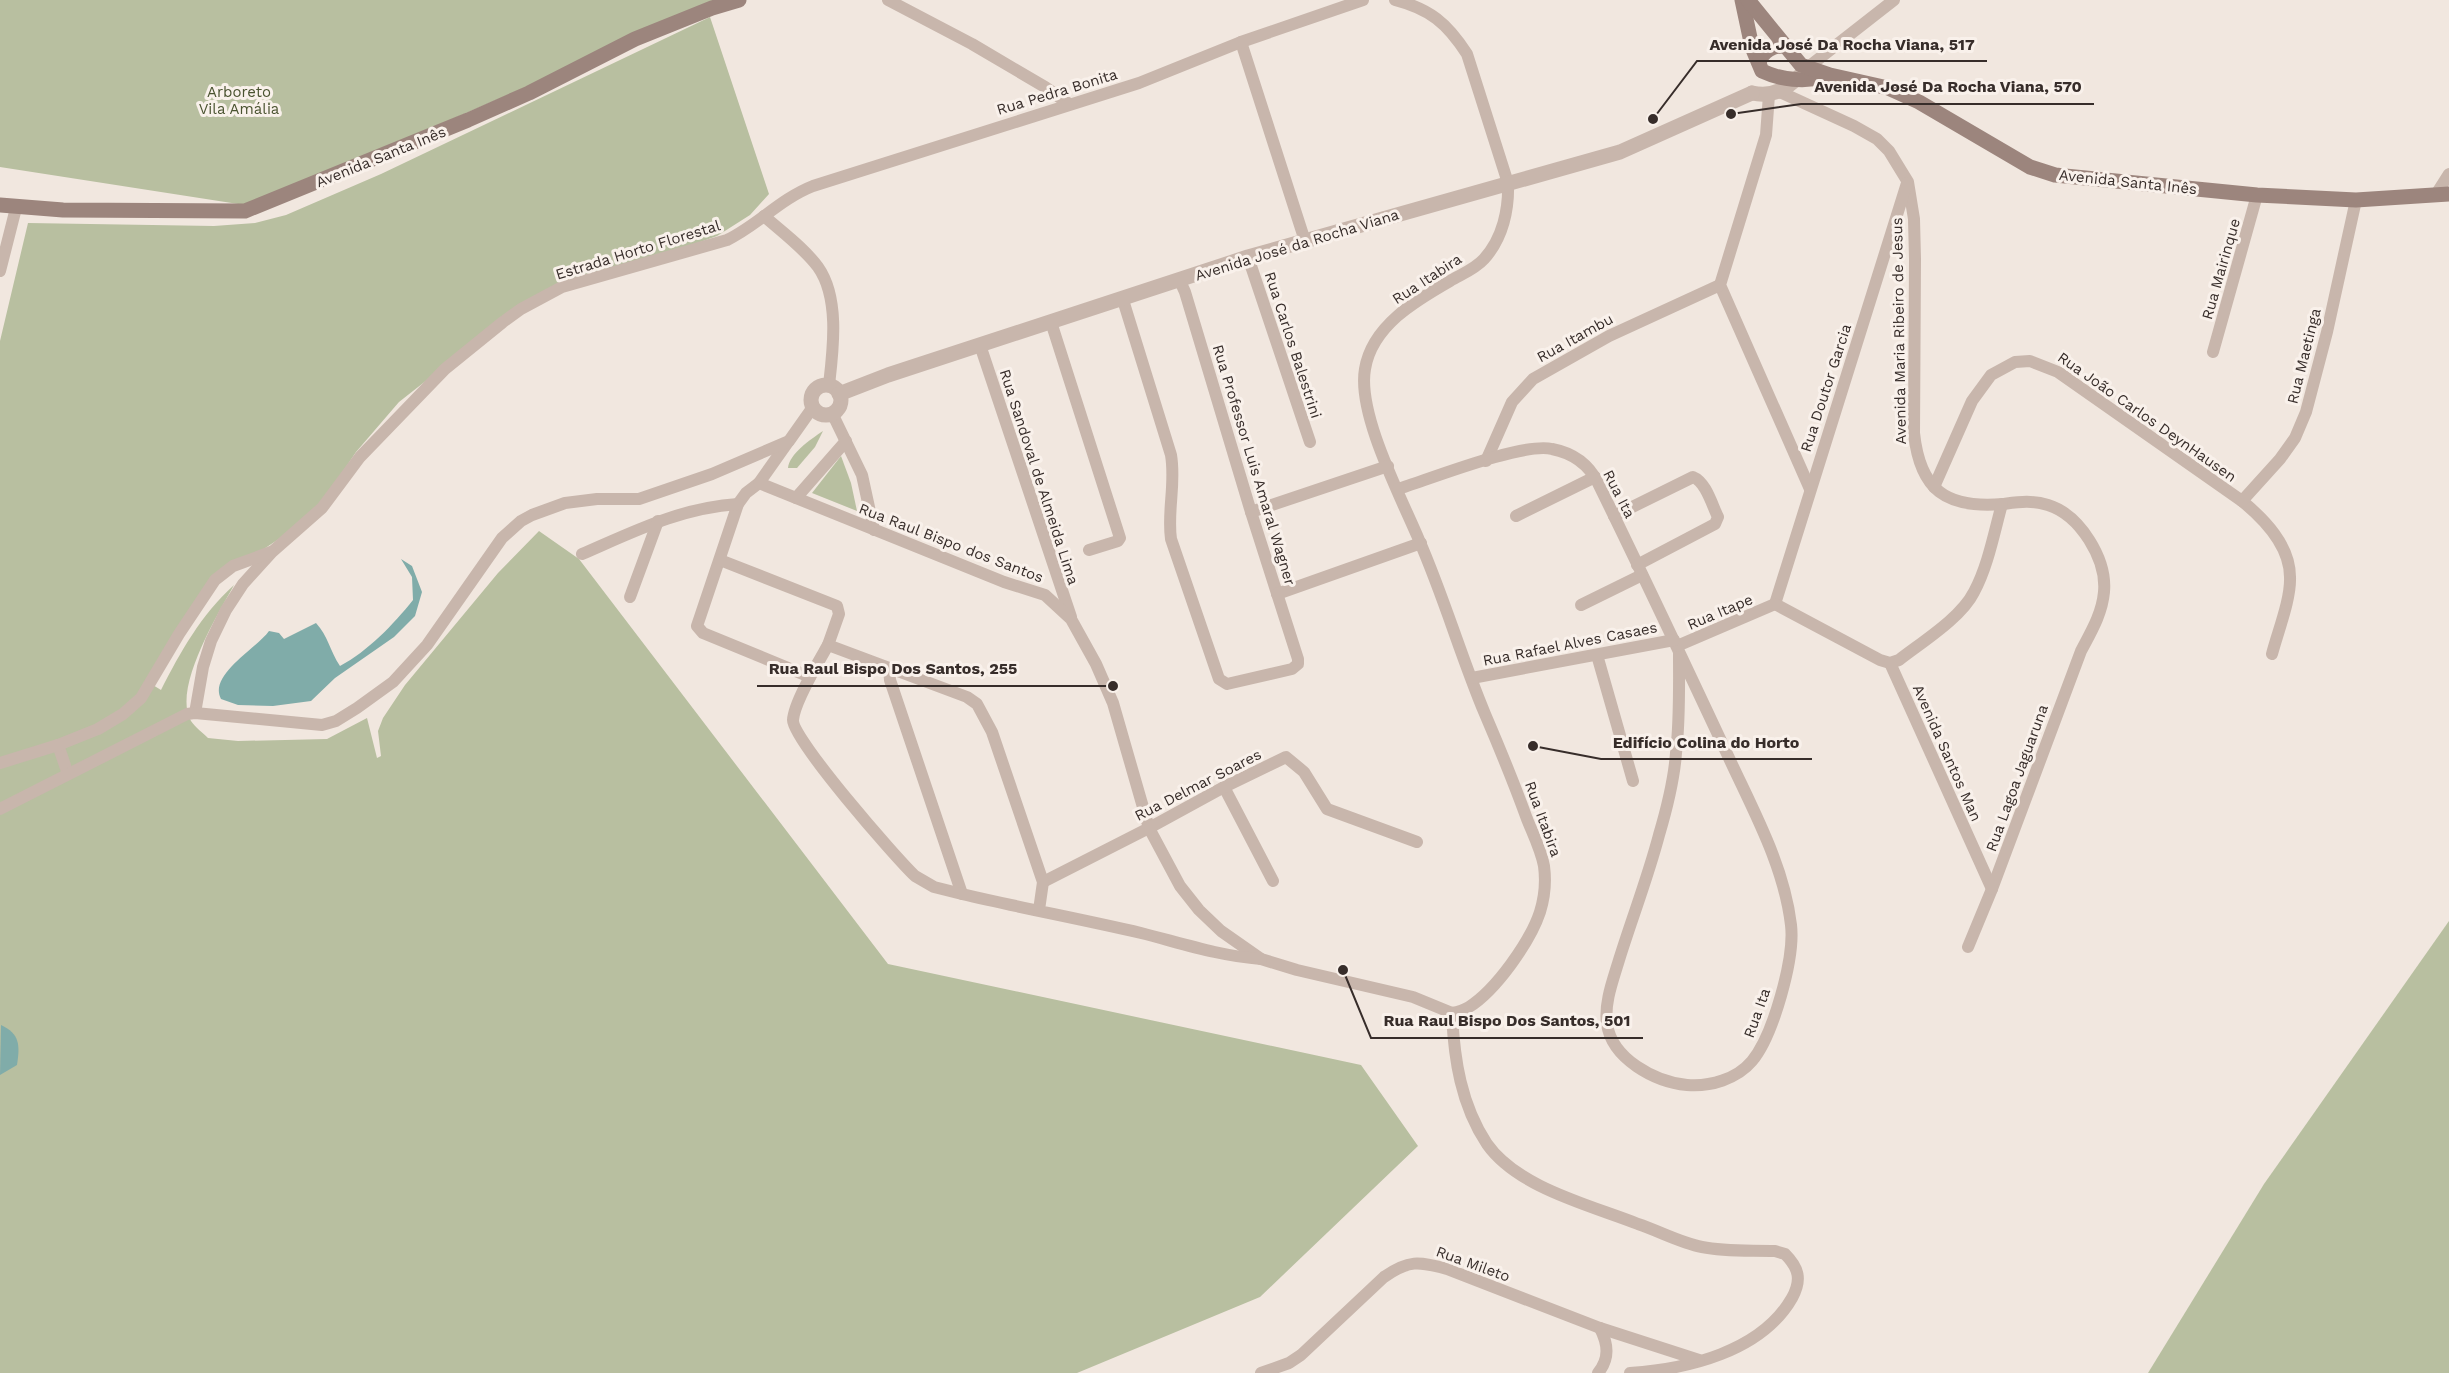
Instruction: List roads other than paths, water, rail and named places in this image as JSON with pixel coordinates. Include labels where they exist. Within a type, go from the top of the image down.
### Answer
[{"type":"main road","name":"Avenida Santa Inês","points":[[8,206],[209,213],[246,211],[459,124],[529,93],[635,39],[712,8],[739,0]]},
{"type":"main road","points":[[1742,0],[1752,47],[1761,67]]},
{"type":"main road","points":[[1748,0],[1796,60],[1802,74]]},
{"type":"main road","points":[[1761,67],[1761,56],[1777,46],[1785,46]]},
{"type":"main road","name":"Avenida Santa Inês","points":[[1761,67],[1778,79],[1802,74],[1815,79],[1830,75],[1878,85],[1919,102],[2030,167],[2055,175],[2257,195],[2355,200],[2442,195]]},
{"type":"street","points":[[888,0],[972,44],[1045,87],[1069,104]]},
{"type":"street","name":"Rua Pedra Bonita","points":[[764,216],[788,198],[813,186],[1139,83],[1241,42],[1363,0]]},
{"type":"street","points":[[1395,0],[1425,5],[1456,38],[1467,54],[1508,183]]},
{"type":"street","points":[[1761,67],[1752,93],[1774,94],[1894,0]]},
{"type":"street","points":[[1241,42],[1305,240]]},
{"type":"street","name":"Avenida José da Rocha Viana","points":[[834,389],[1123,300],[1305,240],[1620,152],[1752,93]]},
{"type":"street","points":[[1774,94],[1766,135],[1720,285],[1810,489]]},
{"type":"street","name":"Avenida Maria Ribeiro de Jesus","points":[[1774,94],[1854,126],[1877,139],[1889,151],[1908,182],[1914,219],[1915,259],[1914,433],[1920,466],[1934,487],[1947,497],[1962,503],[2002,504],[2028,501],[2050,505],[2067,515],[2094,548],[2102,571],[2104,592],[2097,620]]},
{"type":"street","points":[[2442,195],[2449,174]]},
{"type":"street","name":"Rua Doutor Garcia","points":[[1775,604],[1908,182]]},
{"type":"street","name":"Rua Itabira","points":[[1452,1013],[1467,1009],[1482,997],[1519,952],[1529,938],[1540,911],[1546,884],[1542,858],[1421,543],[1388,466],[1364,394],[1364,371],[1369,352],[1384,329],[1399,314],[1471,269],[1484,258],[1506,216],[1509,200],[1508,183]]},
{"type":"street","name":"Rua Mairinque","points":[[2213,352],[2257,195]]},
{"type":"street","name":"Rua Maetinga","points":[[2242,501],[2285,452],[2295,438],[2306,412],[2327,332],[2355,200]]},
{"type":"street","points":[[0,271],[8,206]]},
{"type":"street","points":[[764,216],[808,256],[824,278],[833,316],[834,389],[839,407],[832,413],[822,414],[813,407]]},
{"type":"street","name":"Estrada Horto Florestal","points":[[195,713],[202,667],[221,620],[243,584],[275,549],[322,508],[360,457],[428,385],[493,329],[522,309],[562,287],[727,240],[764,216]]},
{"type":"street","name":"Rua Carlos Balestrini","points":[[1248,258],[1310,442]]},
{"type":"street","name":"Rua Professor Luis Amaral Wagner","points":[[1123,300],[1172,456],[1174,478],[1169,515],[1172,546],[1221,682],[1227,684],[1292,669],[1298,663],[1298,659],[1180,281]]},
{"type":"street","name":"Rua Itambu","points":[[1486,461],[1512,402],[1533,379],[1609,336],[1720,285]]},
{"type":"street","points":[[1051,322],[1120,538],[1118,541],[1089,550]]},
{"type":"street","name":"Rua Sandoval de Almeida Lima","points":[[980,345],[1071,618]]},
{"type":"street","name":"Rua João Carlos DeynHausen","points":[[1934,487],[1972,401],[1991,375],[2015,362],[2030,361],[2058,372],[2242,501],[2257,513],[2274,534],[2286,557],[2290,576],[2272,654]]},
{"type":"street","points":[[810,677],[703,633],[697,626],[738,504],[746,493],[759,483],[813,407],[814,391],[822,386],[834,389]]},
{"type":"street","points":[[832,413],[862,475],[874,530]]},
{"type":"street","points":[[0,810],[175,718],[195,713],[322,725],[336,721],[383,691],[412,663],[446,620],[502,538],[520,521],[565,503],[639,499],[652,496],[722,471],[789,441]]},
{"type":"street","points":[[795,498],[846,441]]},
{"type":"street","name":"Rua Ita","points":[[1398,489],[1524,450],[1551,448],[1584,464],[1595,477],[1677,646],[1764,833],[1788,909],[1791,932],[1787,973],[1766,1037],[1755,1058],[1747,1067],[1728,1078],[1712,1084],[1695,1086],[1672,1082],[1639,1068],[1620,1050],[1607,1024],[1607,1008],[1615,975],[1659,837],[1672,780],[1677,751],[1677,646]]},
{"type":"street","points":[[1251,512],[1388,466]]},
{"type":"street","points":[[1516,516],[1595,477]]},
{"type":"street","points":[[1581,605],[1718,522],[1718,517],[1702,485],[1698,479],[1693,477],[1614,516]]},
{"type":"street","name":"Rua Raul Bispo dos Santos","points":[[759,483],[1004,582],[1045,595],[1071,618],[1096,664],[1113,703],[1149,828],[1180,886],[1199,910],[1221,931],[1261,959],[1297,970],[1413,997],[1452,1013]]},
{"type":"street","points":[[582,554],[658,521],[707,506],[738,504]]},
{"type":"street","points":[[1775,604],[1890,663],[1899,660],[1950,620],[1965,606],[1974,593],[2002,504]]},
{"type":"street","points":[[630,597],[658,521]]},
{"type":"street","points":[[1277,594],[1421,543]]},
{"type":"street","points":[[0,763],[58,745],[98,729],[123,714],[141,698],[215,580],[233,566],[275,549]]},
{"type":"street","points":[[720,560],[837,606],[839,614],[828,645],[810,677],[793,719],[797,733],[812,755],[906,868],[924,882],[962,894],[1163,938],[1202,950],[1235,957],[1261,959]]},
{"type":"street","name":"Rua Itape","points":[[1677,646],[1775,604]]},
{"type":"street","name":"Rua Lagoa Jaguaruna","points":[[1968,947],[1992,889],[2080,651],[2097,620]]},
{"type":"street","points":[[828,645],[967,697],[977,704],[992,732],[1043,882],[1039,910]]},
{"type":"street","name":"Rua Rafael Alves Casaes","points":[[1472,678],[1597,655],[1677,646]]},
{"type":"street","points":[[1597,655],[1633,781]]},
{"type":"street","name":"Avenida Santos Man","points":[[1890,663],[1992,889]]},
{"type":"street","points":[[889,668],[896,700],[962,894]]},
{"type":"street","points":[[58,745],[68,774]]},
{"type":"street","name":"Rua Delmar Soares","points":[[1043,882],[1286,757],[1304,772],[1327,809],[1418,842]]},
{"type":"street","points":[[1224,787],[1273,881]]},
{"type":"street","points":[[1452,1013],[1457,1070],[1465,1099],[1476,1126],[1504,1164],[1556,1192],[1701,1247],[1775,1251],[1785,1254],[1798,1273],[1799,1282],[1788,1305],[1756,1336],[1724,1353],[1701,1361],[1630,1373]]},
{"type":"street","name":"Rua Mileto","points":[[1261,1373],[1289,1363],[1301,1355],[1384,1277],[1398,1267],[1412,1262],[1428,1263],[1447,1269],[1600,1328],[1701,1361]]},
{"type":"street","points":[[1598,1373],[1606,1359],[1607,1352],[1607,1345],[1600,1328]]},
{"type":"water","points":[[401,559],[412,566],[422,592],[415,616],[394,637],[335,678],[311,701],[273,706],[238,705],[221,699],[219,690],[227,671],[269,631],[279,633],[284,639],[316,623],[340,666],[360,653],[388,628],[413,600],[412,577]]},
{"type":"water","points":[[1,1025],[15,1036],[18,1052],[17,1065],[0,1075]]},
{"type":"place","name":"Avenida José Da Rocha Viana, 570","points":[[1731,114]]},
{"type":"place","name":"Avenida José Da Rocha Viana, 517","points":[[1653,119]]},
{"type":"place","name":"Rua Raul Bispo Dos Santos, 255","points":[[1113,686]]},
{"type":"place","name":"Edifício Colina do Horto","points":[[1533,746]]},
{"type":"place","name":"Rua Raul Bispo Dos Santos, 501","points":[[1343,970]]},
{"type":"park label","name":"Arboreto Vila Amália","points":[[239,100]]}]
